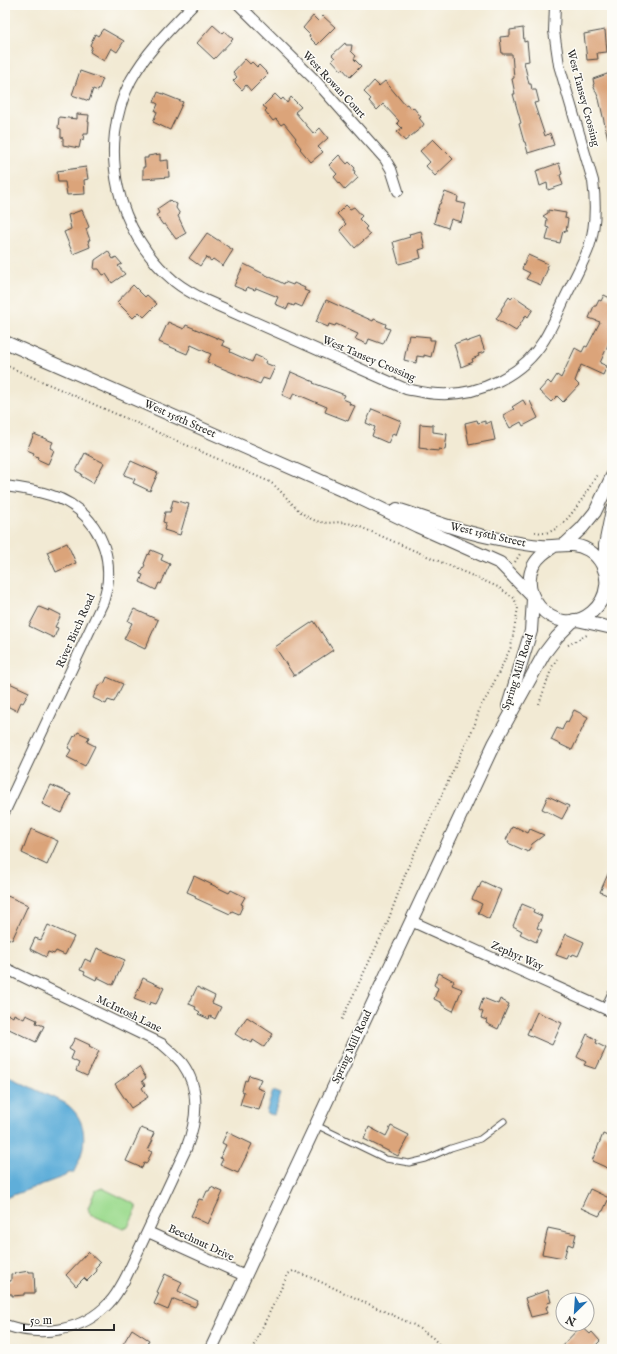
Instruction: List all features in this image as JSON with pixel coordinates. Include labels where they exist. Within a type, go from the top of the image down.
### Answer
[{"type":"street","name":"West Tansey Crossing","points":[[193,5],[151,49],[139,66],[123,98],[117,122],[114,145],[115,167],[123,207],[132,229],[159,266],[175,282],[205,300],[406,389],[439,394],[460,393],[479,389],[509,375],[524,365],[544,341],[589,248],[594,230],[596,198],[593,181],[559,65],[554,30],[555,5]]},
{"type":"street","name":"West Rowan Court","points":[[238,5],[313,78],[385,159],[391,169],[398,191]]},
{"type":"street","name":"West 156th Street","points":[[5,342],[356,496],[417,526],[500,563],[533,598]]},
{"type":"street","points":[[565,544],[582,528],[595,512],[612,476]]},
{"type":"street","name":"River Birch Road","points":[[5,486],[51,495],[75,507],[87,516],[96,528],[102,542],[106,554],[108,579],[103,602],[8,799],[5,812]]},
{"type":"street","name":"West 156th Street","points":[[356,496],[463,532],[539,546],[553,547]]},
{"type":"street","points":[[575,620],[588,616],[597,608],[604,597],[607,576],[605,545],[612,510]]},
{"type":"street","points":[[607,576],[599,560],[590,551],[578,545],[565,544],[553,547],[542,554],[535,563],[530,575],[530,587],[533,598],[540,609],[550,616],[562,620],[575,620],[612,628]]},
{"type":"street","name":"Spring Mill Road","points":[[494,744],[516,683],[532,631],[533,598]]},
{"type":"street","name":"Spring Mill Road","points":[[211,1349],[494,744],[544,654],[557,637],[575,620]]},
{"type":"street","name":"Zephyr Way","points":[[411,921],[609,1011]]},
{"type":"street","name":"McIntosh Lane","points":[[5,968],[162,1044],[182,1064],[190,1080],[196,1111],[194,1127],[186,1149],[119,1291],[109,1304],[80,1324],[62,1330],[40,1331],[17,1329],[5,1325]]},
{"type":"street","points":[[609,1011],[612,996]]},
{"type":"street","name":"Beechnut Drive","points":[[148,1232],[245,1276]]},
{"type":"lane","points":[[316,1125],[386,1159],[409,1163],[426,1159],[451,1148],[480,1139],[504,1121]]},
{"type":"path","points":[[5,365],[270,482],[282,492],[300,512],[309,517],[320,522],[346,522],[358,526],[498,587],[514,598],[518,608],[511,647],[488,695],[480,706],[475,724],[408,867],[386,926],[341,1021]]},
{"type":"path","points":[[530,532],[544,533],[554,530],[566,521],[597,475]]},
{"type":"path","points":[[567,645],[588,635]]},
{"type":"path","points":[[539,704],[552,667],[558,656]]},
{"type":"path","points":[[252,1349],[288,1274],[293,1271],[414,1325],[433,1338],[443,1349]]},
{"type":"green space","points":[[102,1188],[135,1204],[137,1209],[128,1227],[123,1229],[90,1214],[88,1208],[95,1191]]},
{"type":"water","points":[[5,1075],[69,1106],[76,1113],[80,1121],[84,1138],[81,1156],[73,1173],[68,1173],[65,1176],[5,1198]]},
{"type":"water","points":[[273,1091],[281,1094],[274,1115],[266,1113]]},
{"type":"building","points":[[313,16],[318,21],[323,16],[335,27],[317,45],[303,28]]},
{"type":"building","points":[[213,25],[222,33],[224,31],[233,39],[214,59],[197,43]]},
{"type":"building","points":[[523,28],[524,42],[527,41],[529,61],[524,62],[529,84],[531,84],[532,90],[536,90],[539,102],[534,103],[545,136],[550,133],[554,145],[528,153],[519,124],[521,123],[513,94],[515,94],[512,79],[514,78],[512,54],[502,54],[500,37],[510,36],[510,30]]},
{"type":"building","points":[[103,29],[124,41],[117,52],[111,48],[104,61],[90,52],[92,47],[90,45],[95,34],[98,36]]},
{"type":"building","points":[[605,30],[607,52],[597,53],[598,59],[587,60],[584,34]]},
{"type":"building","points":[[345,43],[346,45],[352,45],[351,51],[356,56],[354,59],[361,66],[350,77],[332,60],[335,58],[332,55]]},
{"type":"building","points":[[245,59],[250,64],[252,62],[257,67],[259,65],[268,74],[251,91],[246,85],[242,90],[233,81],[237,77],[233,72]]},
{"type":"building","points":[[80,71],[103,79],[98,91],[93,89],[89,101],[72,95]]},
{"type":"building","points":[[610,73],[612,81],[612,138],[608,139],[599,99],[593,85],[593,79]]},
{"type":"building","points":[[374,81],[379,86],[385,81],[405,105],[407,104],[411,109],[413,107],[421,117],[419,118],[424,124],[422,127],[405,141],[397,132],[402,128],[397,123],[399,121],[383,104],[377,110],[369,101],[371,99],[364,92]]},
{"type":"building","points":[[158,92],[183,102],[170,130],[153,122],[158,104],[154,102]]},
{"type":"building","points":[[275,94],[281,100],[283,98],[287,103],[291,97],[301,107],[295,112],[314,134],[320,128],[328,138],[318,147],[323,152],[311,162],[300,149],[301,148],[295,140],[296,138],[284,123],[281,125],[276,119],[273,121],[265,111],[267,109],[263,106]]},
{"type":"building","points":[[77,114],[89,115],[88,134],[84,134],[79,148],[63,145],[61,129],[58,128],[59,117],[77,119]]},
{"type":"building","points":[[433,139],[453,159],[435,176],[426,166],[430,162],[420,151]]},
{"type":"building","points":[[160,154],[160,161],[168,160],[169,177],[143,179],[143,167],[145,167],[144,158]]},
{"type":"building","points":[[339,155],[347,164],[349,162],[355,168],[354,173],[358,178],[345,190],[334,177],[337,174],[329,165]]},
{"type":"building","points":[[559,163],[563,185],[548,190],[547,183],[540,186],[536,171]]},
{"type":"building","points":[[86,167],[88,179],[84,180],[85,194],[67,195],[65,182],[58,182],[57,171]]},
{"type":"building","points":[[445,192],[458,197],[457,202],[466,204],[461,222],[451,219],[448,228],[434,223],[439,204]]},
{"type":"building","points":[[170,200],[177,204],[176,208],[180,214],[178,216],[186,233],[176,239],[156,215],[159,213],[157,209]]},
{"type":"building","points":[[346,205],[350,209],[354,207],[362,216],[359,219],[367,227],[365,229],[370,235],[355,248],[340,230],[346,224],[337,214]]},
{"type":"building","points":[[82,210],[89,227],[86,229],[90,240],[88,240],[90,247],[73,254],[64,232],[71,229],[68,215]]},
{"type":"building","points":[[548,210],[566,213],[565,218],[568,219],[566,232],[563,231],[560,243],[546,240],[549,228],[546,227],[547,219],[543,216],[548,213]]},
{"type":"building","points":[[421,231],[425,248],[419,250],[421,258],[399,264],[393,242],[410,237],[409,234]]},
{"type":"building","points":[[207,233],[233,250],[223,266],[213,259],[211,261],[206,257],[200,266],[189,258]]},
{"type":"building","points":[[108,251],[113,259],[116,257],[122,264],[118,266],[125,274],[112,283],[106,274],[103,275],[99,269],[94,269],[95,260]]},
{"type":"building","points":[[528,255],[548,264],[546,267],[548,268],[541,285],[526,279],[530,273],[522,269]]},
{"type":"building","points":[[244,264],[284,284],[285,282],[293,285],[294,283],[305,288],[304,290],[309,292],[302,307],[295,304],[294,306],[289,304],[287,309],[275,304],[278,297],[256,288],[255,290],[247,287],[246,291],[234,286]]},
{"type":"building","points":[[133,285],[145,297],[147,295],[157,304],[144,317],[139,312],[133,318],[117,302]]},
{"type":"building","points":[[604,295],[612,299],[612,336],[600,363],[607,366],[603,375],[581,365],[575,381],[579,385],[563,402],[557,396],[551,402],[539,391],[548,381],[551,384],[557,375],[561,378],[575,348],[582,352],[585,346],[587,347],[600,322],[589,318],[594,306],[596,306],[599,300],[601,301]]},
{"type":"building","points":[[514,296],[533,309],[528,317],[526,315],[516,331],[496,319],[509,297],[511,299]]},
{"type":"building","points":[[326,300],[373,321],[374,319],[386,324],[385,327],[390,329],[383,344],[369,339],[367,344],[355,339],[358,334],[336,324],[335,326],[329,324],[328,327],[316,322]]},
{"type":"building","points":[[168,322],[184,329],[186,325],[224,341],[222,345],[231,349],[230,352],[252,362],[255,355],[266,360],[265,363],[275,367],[269,380],[263,378],[260,384],[207,362],[211,354],[191,345],[187,354],[159,342]]},
{"type":"building","points":[[409,335],[430,337],[430,340],[435,340],[431,357],[424,355],[424,357],[417,356],[416,363],[404,360]]},
{"type":"building","points":[[480,337],[485,352],[478,354],[479,356],[472,359],[473,362],[461,367],[454,344]]},
{"type":"building","points":[[291,372],[314,382],[313,383],[345,395],[343,399],[350,402],[349,404],[355,406],[348,421],[325,412],[327,407],[294,393],[291,399],[282,395]]},
{"type":"building","points":[[523,400],[526,405],[530,401],[538,418],[523,426],[521,422],[510,428],[503,415],[514,409],[512,407]]},
{"type":"building","points":[[372,409],[401,421],[396,435],[393,433],[388,443],[372,436],[375,427],[366,423]]},
{"type":"building","points":[[477,420],[478,423],[485,421],[485,424],[491,421],[495,440],[469,445],[465,423]]},
{"type":"building","points":[[420,424],[433,425],[433,432],[447,434],[445,450],[439,449],[439,451],[419,448]]},
{"type":"building","points":[[34,434],[53,442],[50,448],[54,450],[48,464],[37,459],[38,457],[33,455],[34,453],[27,450]]},
{"type":"building","points":[[85,453],[104,463],[93,483],[81,476],[82,474],[76,471]]},
{"type":"building","points":[[131,461],[158,473],[150,491],[133,483],[135,479],[124,475]]},
{"type":"building","points":[[173,500],[189,504],[180,535],[164,530],[166,523],[163,522],[165,512],[170,512]]},
{"type":"building","points":[[67,543],[76,563],[56,572],[47,552]]},
{"type":"building","points":[[151,550],[163,555],[161,560],[170,564],[161,584],[159,583],[156,590],[140,582],[143,575],[140,574]]},
{"type":"building","points":[[39,607],[49,611],[49,609],[61,615],[55,627],[58,628],[54,638],[29,626]]},
{"type":"building","points":[[134,609],[158,620],[145,649],[124,639],[132,623],[128,621]]},
{"type":"building","points":[[314,621],[333,650],[294,676],[275,647]]},
{"type":"building","points":[[107,677],[123,684],[114,702],[108,700],[106,704],[93,698],[98,687],[102,683],[104,684]]},
{"type":"building","points":[[5,681],[29,692],[23,703],[21,702],[17,711],[5,705]]},
{"type":"building","points":[[574,710],[588,717],[572,750],[551,740],[557,728],[562,730],[566,721],[568,722]]},
{"type":"building","points":[[78,732],[89,737],[87,742],[95,746],[85,766],[67,757],[71,750],[68,748],[74,736],[75,737]]},
{"type":"building","points":[[51,785],[71,794],[62,813],[42,804]]},
{"type":"building","points":[[548,796],[569,806],[562,819],[542,809]]},
{"type":"building","points":[[512,827],[516,827],[528,833],[530,829],[544,835],[532,844],[528,852],[508,843],[509,841],[506,840]]},
{"type":"building","points":[[31,829],[58,841],[47,865],[22,853]]},
{"type":"building","points":[[612,865],[612,897],[600,892]]},
{"type":"building","points":[[194,876],[229,893],[231,890],[245,897],[241,904],[243,905],[239,914],[232,911],[230,914],[195,898],[196,896],[187,892]]},
{"type":"building","points":[[482,881],[501,890],[489,919],[478,913],[482,904],[472,899]]},
{"type":"building","points":[[5,895],[28,905],[12,940],[5,937]]},
{"type":"building","points":[[522,904],[534,909],[533,912],[542,916],[537,928],[542,930],[536,942],[520,934],[522,931],[513,926]]},
{"type":"building","points":[[48,925],[74,937],[65,955],[56,951],[54,954],[48,952],[46,957],[30,949],[35,938],[41,940]]},
{"type":"building","points":[[566,934],[584,942],[578,956],[573,954],[572,956],[569,955],[567,959],[556,955]]},
{"type":"building","points":[[97,948],[125,960],[113,985],[97,977],[96,980],[84,974],[85,972],[80,970],[85,959],[91,962]]},
{"type":"building","points":[[439,973],[454,981],[452,985],[462,989],[453,1011],[434,999],[438,988],[434,985]]},
{"type":"building","points":[[143,978],[164,988],[156,1004],[150,1002],[149,1005],[134,999]]},
{"type":"building","points":[[197,987],[215,996],[212,1003],[221,1007],[215,1019],[210,1016],[209,1019],[198,1014],[200,1012],[195,1009],[196,1007],[189,1004]]},
{"type":"building","points":[[483,998],[498,1004],[500,999],[509,1004],[498,1029],[486,1023],[487,1020],[481,1018],[483,1012],[479,1010]]},
{"type":"building","points":[[537,1012],[562,1023],[552,1045],[527,1034]]},
{"type":"building","points":[[8,1014],[13,1017],[14,1014],[24,1019],[26,1015],[37,1020],[36,1023],[44,1026],[36,1042],[5,1027],[5,1020]]},
{"type":"building","points":[[247,1017],[273,1034],[264,1047],[253,1040],[252,1043],[235,1034]]},
{"type":"building","points":[[587,1034],[597,1040],[596,1043],[606,1048],[596,1069],[584,1065],[586,1062],[577,1057]]},
{"type":"building","points":[[75,1038],[99,1051],[87,1076],[76,1071],[79,1063],[71,1059],[74,1052],[69,1049]]},
{"type":"building","points":[[139,1067],[146,1078],[142,1081],[145,1085],[142,1088],[148,1097],[131,1108],[115,1084]]},
{"type":"building","points":[[249,1075],[261,1079],[257,1088],[265,1091],[259,1110],[240,1105],[244,1092],[242,1091],[245,1080],[247,1081]]},
{"type":"building","points":[[391,1126],[409,1135],[398,1156],[364,1139],[369,1127],[386,1136]]},
{"type":"building","points":[[141,1128],[154,1133],[151,1140],[153,1140],[148,1150],[152,1152],[146,1164],[144,1163],[142,1168],[126,1161]]},
{"type":"building","points":[[227,1132],[252,1144],[238,1173],[220,1165],[223,1159],[220,1158],[226,1145],[222,1143]]},
{"type":"building","points":[[603,1134],[612,1138],[612,1170],[592,1161]]},
{"type":"building","points":[[211,1187],[223,1192],[208,1224],[191,1216],[199,1199],[203,1200],[207,1191],[209,1191]]},
{"type":"building","points":[[590,1189],[609,1198],[599,1216],[581,1208]]},
{"type":"building","points":[[548,1228],[576,1234],[573,1246],[568,1244],[564,1258],[542,1254]]},
{"type":"building","points":[[88,1252],[100,1263],[95,1268],[97,1271],[87,1281],[84,1278],[76,1286],[66,1275]]},
{"type":"building","points":[[29,1271],[34,1272],[35,1293],[24,1293],[24,1295],[12,1296],[12,1294],[7,1294],[6,1281],[11,1281],[11,1274]]},
{"type":"building","points":[[165,1274],[182,1282],[178,1291],[198,1301],[195,1307],[174,1299],[174,1301],[172,1300],[168,1310],[154,1304],[159,1293],[157,1292]]},
{"type":"building","points":[[548,1290],[551,1302],[547,1303],[548,1306],[546,1307],[548,1313],[531,1317],[525,1298]]},
{"type":"building","points":[[132,1329],[149,1340],[144,1349],[120,1349]]},
{"type":"building","points":[[575,1332],[588,1332],[590,1334],[592,1332],[600,1341],[592,1349],[559,1349]]}]
